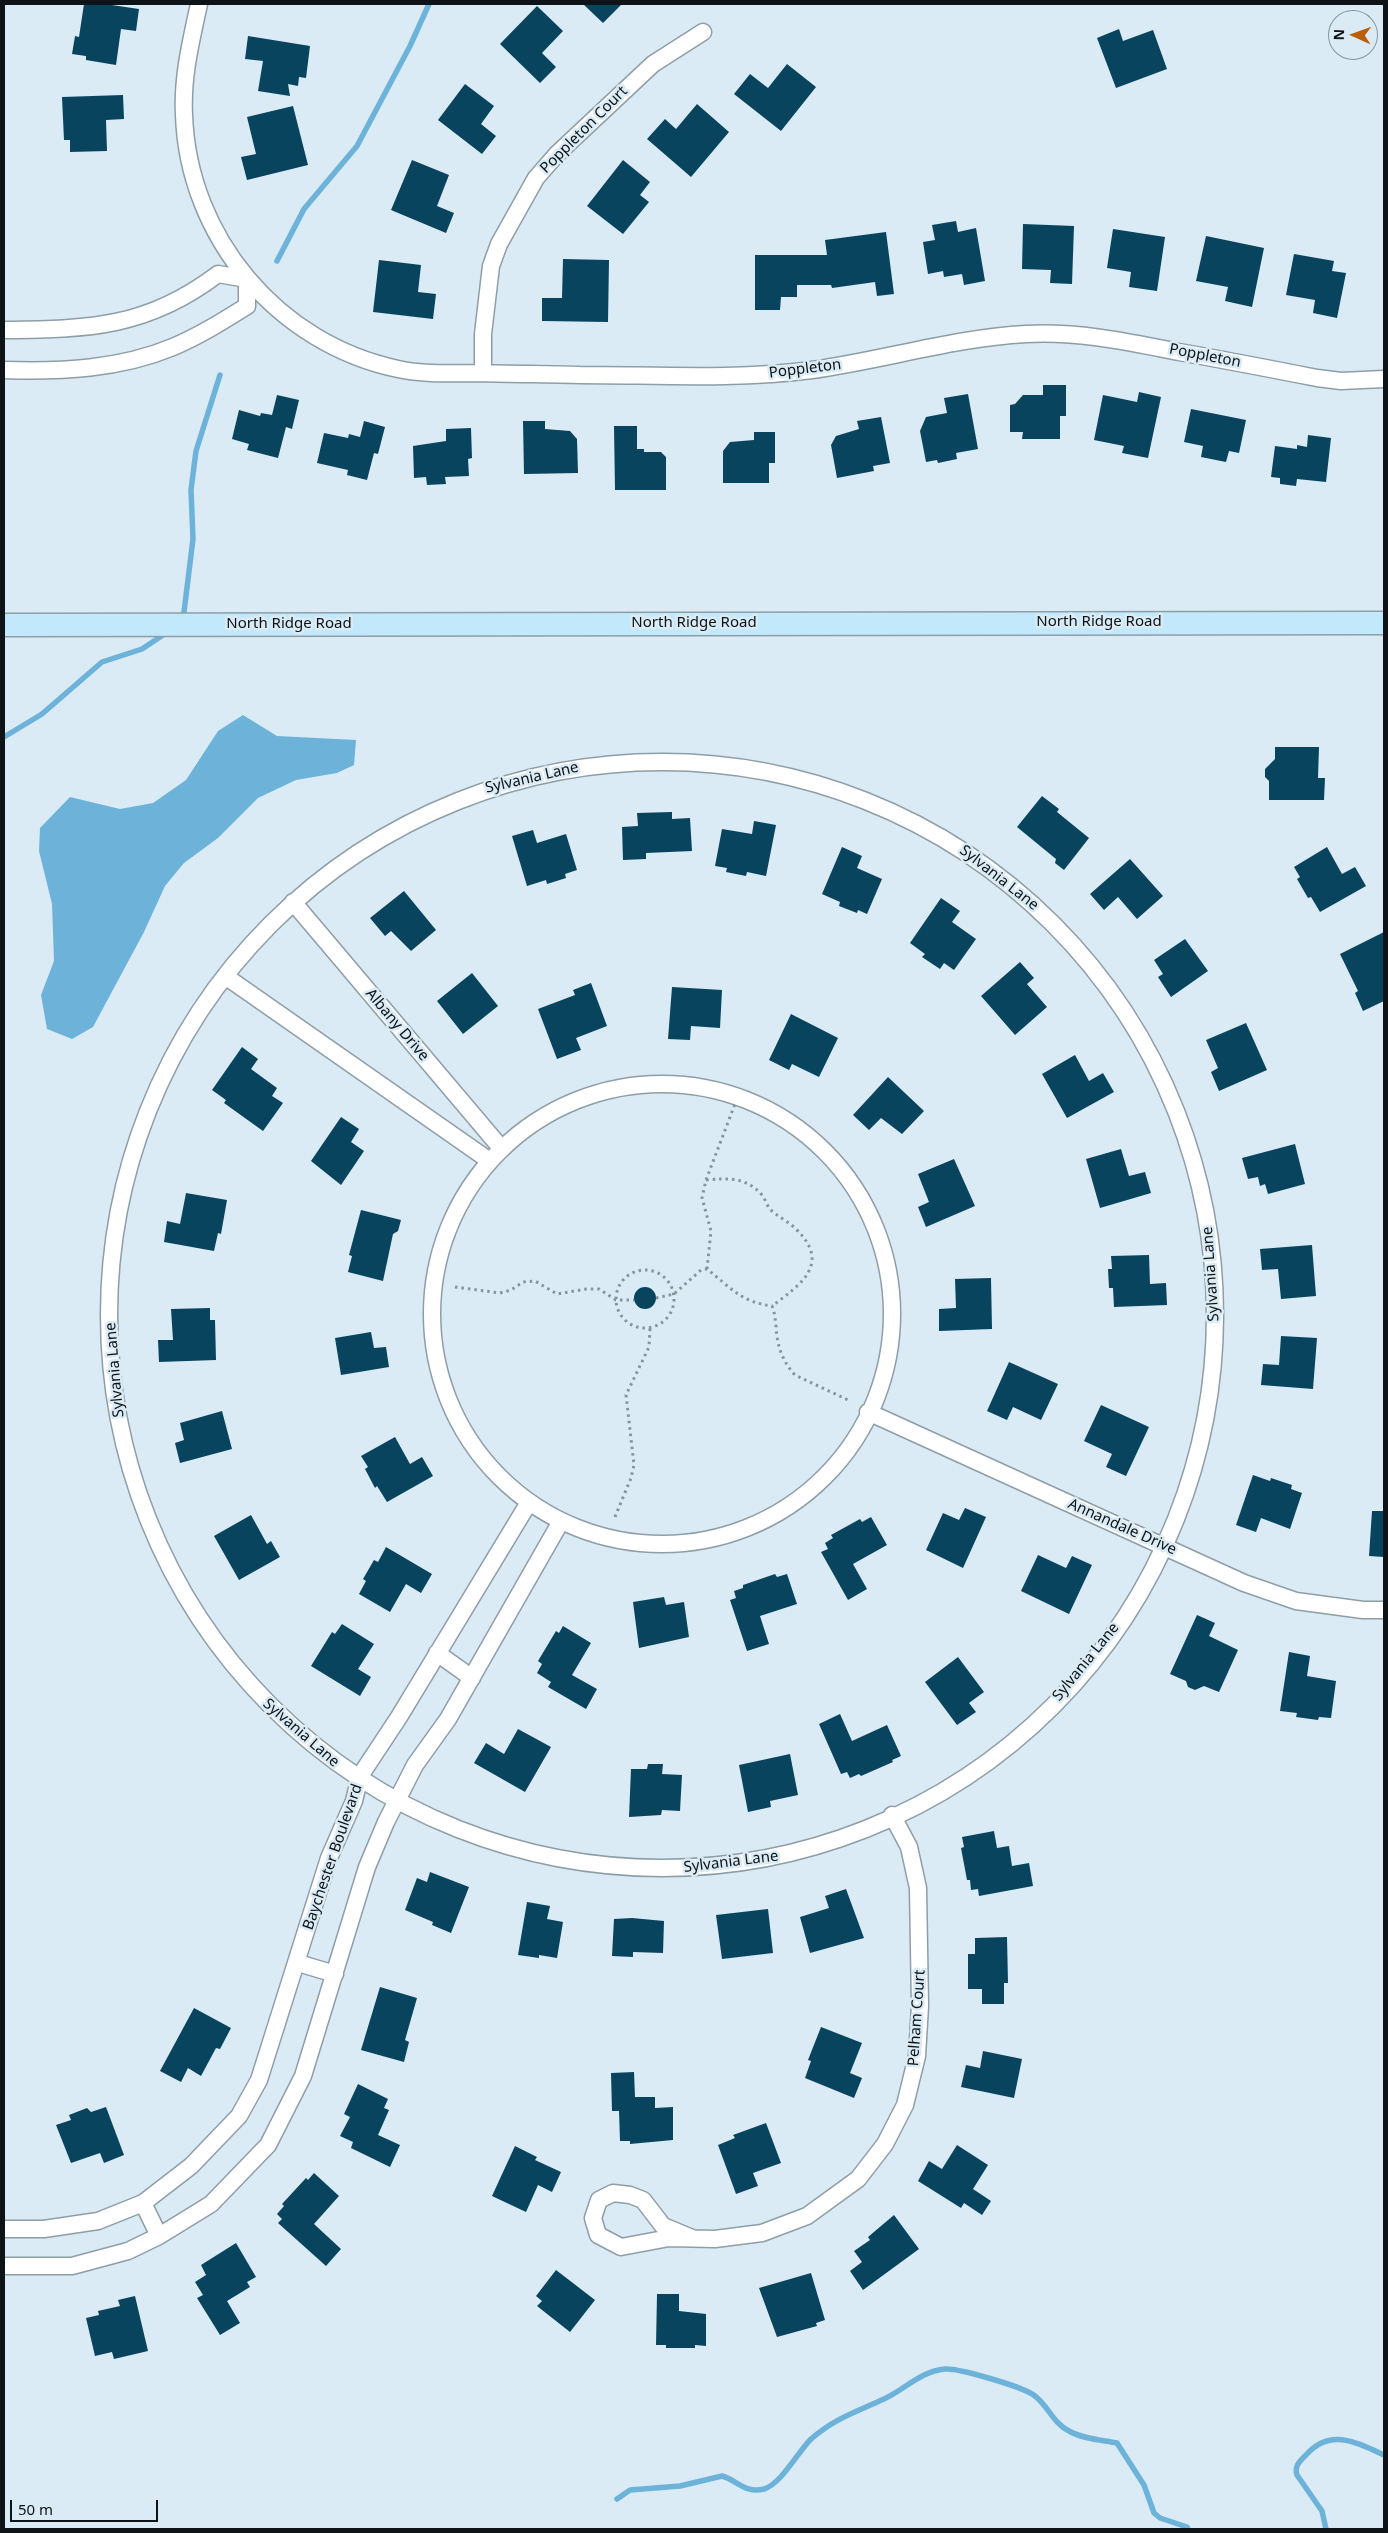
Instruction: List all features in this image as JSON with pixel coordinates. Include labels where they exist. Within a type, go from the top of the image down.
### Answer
[{"type":"street","name":"Poppleton","points":[[198,4],[184,82],[185,138],[192,174],[202,204],[215,232],[247,279],[285,316],[310,335],[365,360],[419,373],[719,376],[771,374],[849,364],[972,338],[1030,334],[1116,339],[1317,378],[1342,381],[1384,379]]},
{"type":"street","name":"Poppleton Court","points":[[484,374],[483,334],[492,266],[500,244],[536,178],[557,154],[652,64],[703,32]]},
{"type":"street","points":[[4,330],[98,327],[136,318],[182,298],[218,274],[247,279],[247,306],[212,328],[172,347],[96,368],[4,370]]},
{"type":"street","name":"North Ridge Road","points":[[4,625],[1384,623]]},
{"type":"street","name":"Sylvania Lane","points":[[695,764],[790,777],[845,794],[918,821],[977,856],[1026,895],[1087,957],[1141,1036],[1180,1118],[1206,1213],[1215,1310],[1211,1383],[1195,1463],[1165,1546],[1113,1634],[1062,1696],[993,1757],[914,1806],[863,1832],[776,1857],[714,1866],[646,1868],[580,1862],[495,1843],[420,1813],[361,1775],[344,1770],[284,1722],[248,1684],[211,1638],[179,1587],[156,1541],[136,1491],[121,1432],[115,1396],[110,1338],[110,1295],[113,1244],[124,1186],[148,1116],[181,1044],[225,976],[257,938],[293,902],[324,877],[401,826],[480,790],[574,766],[695,764]]},
{"type":"street","name":"Albany Drive","points":[[293,902],[501,1148]]},
{"type":"street","points":[[225,976],[487,1159]]},
{"type":"street","points":[[649,1083],[702,1086],[738,1096],[752,1101],[798,1128],[836,1164],[866,1208],[884,1257],[891,1310],[885,1362],[868,1412],[860,1431],[844,1456],[821,1480],[796,1502],[764,1522],[742,1531],[691,1543],[646,1545],[608,1539],[560,1523],[528,1504],[496,1476],[470,1438],[450,1400],[438,1358],[433,1315],[437,1272],[448,1230],[467,1192],[487,1159],[549,1113],[597,1092],[649,1083]]},
{"type":"street","name":"Annandale Drive","points":[[868,1412],[1244,1582],[1296,1601],[1363,1610],[1384,1610]]},
{"type":"street","name":"Baychester Boulevard","points":[[4,2229],[44,2229],[98,2221],[143,2203],[191,2166],[239,2116],[259,2080],[298,1963],[329,1858],[354,1801],[361,1775],[528,1504]]},
{"type":"street","points":[[4,2266],[72,2266],[128,2251],[159,2236],[210,2204],[268,2145],[303,2076],[376,1843],[415,1765],[448,1719],[560,1523]]},
{"type":"street","points":[[437,1653],[472,1678]]},
{"type":"street","name":"Pelham Court","points":[[692,2238],[663,2226],[643,2200],[612,2193],[599,2200],[593,2218],[598,2235],[621,2247],[669,2238],[715,2239],[762,2233],[807,2216],[858,2179],[885,2144],[905,2105],[917,2056],[920,2006],[920,1913],[918,1888],[909,1847],[892,1816]]},
{"type":"street","points":[[298,1963],[335,1974]]},
{"type":"street","points":[[143,2203],[159,2236]]},
{"type":"path","points":[[707,1269],[711,1231],[702,1198],[706,1180],[738,1096]]},
{"type":"path","points":[[656,1298],[674,1294],[701,1270],[707,1269],[741,1298],[750,1303],[772,1306],[800,1285],[810,1273],[811,1248],[797,1230],[770,1210],[763,1196],[746,1181],[734,1178],[706,1180]]},
{"type":"path","points":[[647,1270],[664,1277],[674,1294],[672,1312],[659,1325],[650,1328],[631,1325],[618,1310],[616,1300],[622,1282],[638,1271],[647,1270]]},
{"type":"path","points":[[456,1287],[500,1293],[523,1282],[535,1281],[557,1294],[586,1289],[599,1289],[616,1300],[634,1300]]},
{"type":"path","points":[[772,1306],[775,1312],[779,1349],[788,1368],[795,1375],[820,1389],[848,1400]]},
{"type":"path","points":[[615,1517],[631,1478],[634,1465],[626,1395],[649,1347],[650,1328]]},
{"type":"water","points":[[243,715],[277,736],[356,740],[354,765],[337,773],[296,780],[258,798],[218,838],[184,863],[165,886],[144,932],[93,1027],[72,1039],[47,1029],[41,995],[54,961],[52,904],[39,851],[40,828],[70,797],[120,809],[153,803],[186,780],[218,731]]},
{"type":"building","points":[[84,4],[105,4],[139,9],[136,31],[121,29],[116,65],[86,60],[86,56],[72,54],[75,36],[79,37]]},
{"type":"building","points":[[583,4],[622,4],[603,23]]},
{"type":"building","points":[[537,6],[563,31],[542,53],[556,67],[540,83],[500,44]]},
{"type":"building","points":[[1119,29],[1123,41],[1153,30],[1167,69],[1116,88],[1097,38]]},
{"type":"building","points":[[248,36],[310,46],[306,78],[299,77],[298,86],[288,84],[290,96],[258,91],[263,61],[245,59]]},
{"type":"building","points":[[787,64],[816,87],[781,131],[734,94],[750,74],[768,88]]},
{"type":"building","points":[[465,84],[494,106],[481,124],[496,136],[482,154],[438,120]]},
{"type":"building","points":[[123,95],[124,119],[106,120],[107,151],[70,152],[70,140],[64,140],[62,97]]},
{"type":"building","points":[[697,104],[729,132],[691,177],[647,139],[665,119],[676,129]]},
{"type":"building","points":[[293,106],[308,165],[247,180],[241,157],[256,154],[247,117]]},
{"type":"building","points":[[412,160],[449,175],[437,206],[454,213],[446,233],[391,210]]},
{"type":"building","points":[[623,160],[650,182],[640,195],[649,202],[623,234],[587,206]]},
{"type":"building","points":[[956,221],[958,232],[976,228],[985,281],[964,285],[962,274],[944,277],[943,271],[928,274],[923,242],[935,240],[932,225]]},
{"type":"building","points":[[1023,224],[1074,226],[1072,284],[1050,283],[1051,270],[1022,269]]},
{"type":"building","points":[[1113,229],[1165,237],[1157,291],[1129,287],[1131,272],[1107,268]]},
{"type":"building","points":[[886,232],[894,294],[877,296],[875,282],[832,288],[831,285],[797,285],[797,297],[781,297],[780,310],[755,310],[755,255],[827,255],[825,240]]},
{"type":"building","points":[[1206,236],[1264,248],[1252,307],[1225,301],[1228,287],[1196,281]]},
{"type":"building","points":[[1294,254],[1334,261],[1332,271],[1346,273],[1337,318],[1313,313],[1315,300],[1286,295]]},
{"type":"building","points":[[563,259],[609,260],[608,322],[542,321],[542,298],[562,298]]},
{"type":"building","points":[[379,260],[421,265],[418,292],[436,294],[433,319],[373,312]]},
{"type":"building","points":[[1043,385],[1066,385],[1066,416],[1060,416],[1060,439],[1022,439],[1023,432],[1010,432],[1010,405],[1015,404],[1023,395],[1043,395]]},
{"type":"building","points":[[1139,392],[1161,397],[1148,458],[1122,453],[1124,446],[1094,440],[1103,395],[1137,402]]},
{"type":"building","points":[[968,394],[978,449],[956,453],[957,459],[938,463],[937,460],[926,462],[920,431],[926,417],[947,413],[944,398]]},
{"type":"building","points":[[277,395],[299,400],[292,429],[286,427],[278,458],[247,450],[249,444],[232,439],[239,410],[260,416],[261,413],[272,415]]},
{"type":"building","points":[[1191,409],[1246,420],[1239,453],[1229,451],[1226,462],[1201,457],[1203,446],[1184,442]]},
{"type":"building","points":[[881,417],[890,463],[873,466],[874,471],[837,478],[831,445],[836,436],[859,429],[857,421]]},
{"type":"building","points":[[364,421],[385,427],[378,454],[374,453],[367,480],[347,475],[348,470],[317,463],[324,433],[348,438],[349,434],[360,437]]},
{"type":"building","points":[[523,421],[545,421],[545,429],[570,431],[577,439],[578,473],[524,474]]},
{"type":"building","points":[[614,426],[637,426],[637,449],[644,449],[644,452],[661,452],[666,457],[666,490],[615,490]]},
{"type":"building","points":[[471,428],[472,458],[468,459],[469,476],[445,477],[446,484],[427,485],[426,477],[414,478],[413,446],[446,441],[446,429]]},
{"type":"building","points":[[754,432],[775,432],[775,463],[769,463],[769,483],[723,483],[723,451],[730,442],[754,440]]},
{"type":"building","points":[[1308,435],[1331,438],[1326,482],[1297,479],[1296,486],[1280,484],[1280,478],[1271,477],[1275,446],[1297,449],[1297,445],[1307,447]]},
{"type":"building","points":[[1275,747],[1319,747],[1318,778],[1325,778],[1324,800],[1269,800],[1269,781],[1265,777],[1265,769],[1275,759]]},
{"type":"building","points":[[1042,796],[1059,809],[1057,812],[1089,838],[1064,870],[1055,863],[1056,859],[1017,827]]},
{"type":"building","points":[[672,812],[672,819],[690,818],[692,851],[646,853],[646,859],[623,860],[622,827],[638,826],[637,813]]},
{"type":"building","points":[[754,821],[776,825],[766,876],[747,872],[746,876],[726,872],[727,868],[715,866],[722,829],[752,834]]},
{"type":"building","points":[[533,830],[537,843],[566,834],[577,870],[565,874],[566,878],[547,884],[546,880],[527,886],[512,836]]},
{"type":"building","points":[[842,847],[862,856],[857,868],[882,879],[867,914],[858,910],[857,913],[839,906],[840,902],[822,894]]},
{"type":"building","points":[[1327,847],[1342,874],[1355,867],[1366,886],[1320,912],[1311,897],[1308,898],[1297,879],[1300,877],[1294,867]]},
{"type":"building","points":[[1130,859],[1163,896],[1137,919],[1118,897],[1104,910],[1090,894]]},
{"type":"building","points":[[404,891],[436,930],[411,951],[391,931],[385,936],[370,918]]},
{"type":"building","points":[[941,898],[960,911],[952,922],[976,939],[954,970],[944,963],[940,969],[922,957],[925,954],[910,943]]},
{"type":"building","points":[[1384,932],[1384,1001],[1363,1011],[1355,993],[1358,991],[1340,954]]},
{"type":"building","points":[[1185,939],[1208,971],[1171,997],[1158,977],[1163,974],[1154,960]]},
{"type":"building","points":[[1020,962],[1034,978],[1027,984],[1047,1007],[1015,1035],[981,996]]},
{"type":"building","points":[[472,973],[498,1006],[463,1034],[437,1001]]},
{"type":"building","points":[[591,983],[607,1026],[576,1038],[581,1050],[557,1059],[538,1009],[575,995],[573,990]]},
{"type":"building","points":[[672,987],[722,990],[720,1028],[691,1026],[690,1040],[668,1039]]},
{"type":"building","points":[[791,1014],[838,1038],[819,1077],[792,1064],[789,1070],[769,1060]]},
{"type":"building","points":[[1246,1023],[1267,1070],[1219,1091],[1211,1072],[1218,1068],[1206,1040]]},
{"type":"building","points":[[242,1047],[258,1059],[251,1069],[277,1088],[272,1096],[283,1103],[263,1131],[224,1103],[226,1100],[212,1090]]},
{"type":"building","points":[[1075,1055],[1089,1081],[1103,1073],[1114,1092],[1067,1118],[1042,1074]]},
{"type":"building","points":[[888,1077],[924,1111],[902,1134],[881,1118],[869,1130],[853,1115]]},
{"type":"building","points":[[341,1117],[359,1129],[351,1142],[364,1151],[341,1185],[311,1161]]},
{"type":"building","points":[[1295,1144],[1305,1184],[1268,1194],[1265,1184],[1260,1186],[1258,1177],[1248,1179],[1242,1158]]},
{"type":"building","points":[[1121,1149],[1129,1176],[1145,1172],[1151,1193],[1100,1208],[1086,1159]]},
{"type":"building","points":[[954,1159],[975,1206],[926,1227],[918,1207],[929,1202],[918,1174]]},
{"type":"building","points":[[186,1193],[227,1200],[221,1234],[218,1233],[214,1251],[164,1242],[167,1221],[180,1224]]},
{"type":"building","points":[[361,1210],[401,1220],[398,1231],[393,1234],[383,1281],[348,1272],[352,1256],[349,1255]]},
{"type":"building","points":[[1312,1245],[1316,1296],[1281,1299],[1278,1269],[1262,1270],[1260,1249]]},
{"type":"building","points":[[1149,1255],[1150,1284],[1166,1283],[1167,1305],[1114,1307],[1113,1288],[1109,1288],[1108,1269],[1112,1269],[1111,1256]]},
{"type":"building","points":[[991,1278],[992,1329],[939,1331],[939,1309],[956,1308],[955,1279]]},
{"type":"building","points":[[645,1287],[653,1290],[656,1298],[653,1306],[645,1309],[637,1306],[634,1298],[637,1290]]},
{"type":"building","points":[[210,1308],[210,1320],[215,1320],[216,1360],[159,1362],[158,1340],[173,1340],[171,1309]]},
{"type":"building","points":[[371,1332],[374,1348],[386,1347],[389,1367],[341,1375],[335,1338]]},
{"type":"building","points":[[1281,1336],[1317,1338],[1313,1389],[1261,1385],[1263,1364],[1279,1365]]},
{"type":"building","points":[[1009,1362],[1058,1384],[1041,1420],[1013,1407],[1007,1420],[987,1411]]},
{"type":"building","points":[[1101,1405],[1149,1427],[1126,1476],[1106,1467],[1112,1454],[1084,1441]]},
{"type":"building","points":[[222,1411],[232,1449],[180,1463],[175,1443],[184,1440],[180,1423]]},
{"type":"building","points":[[395,1437],[410,1464],[422,1457],[433,1476],[387,1502],[377,1486],[375,1488],[365,1469],[368,1467],[361,1456]]},
{"type":"building","points":[[1253,1475],[1270,1481],[1271,1478],[1292,1485],[1291,1489],[1302,1493],[1290,1529],[1261,1518],[1256,1532],[1236,1525]]},
{"type":"building","points":[[965,1508],[986,1517],[963,1568],[926,1550],[943,1513],[959,1520]]},
{"type":"building","points":[[1372,1511],[1384,1511],[1384,1557],[1369,1556]]},
{"type":"building","points":[[251,1515],[267,1544],[271,1541],[280,1557],[239,1580],[214,1536]]},
{"type":"building","points":[[871,1517],[887,1545],[853,1564],[867,1589],[848,1600],[821,1552],[828,1549],[825,1543],[833,1538],[831,1535],[860,1519],[862,1522]]},
{"type":"building","points":[[386,1547],[432,1574],[421,1593],[406,1584],[390,1612],[359,1594],[366,1581],[363,1579],[374,1560],[378,1562]]},
{"type":"building","points":[[1038,1555],[1066,1568],[1072,1556],[1092,1565],[1069,1614],[1021,1591]]},
{"type":"building","points":[[775,1574],[777,1577],[787,1574],[797,1604],[760,1616],[769,1644],[747,1651],[730,1600],[736,1598],[734,1591],[743,1588],[743,1585]]},
{"type":"building","points":[[664,1597],[666,1605],[684,1602],[689,1637],[639,1648],[633,1602]]},
{"type":"building","points":[[1197,1615],[1215,1623],[1209,1636],[1238,1650],[1219,1692],[1204,1686],[1195,1690],[1188,1687],[1186,1681],[1170,1674]]},
{"type":"building","points":[[342,1624],[374,1644],[358,1669],[371,1677],[360,1696],[311,1666],[332,1632],[335,1634]]},
{"type":"building","points":[[563,1626],[591,1643],[572,1675],[597,1689],[586,1709],[548,1687],[551,1682],[537,1673],[542,1664],[538,1661],[556,1631],[559,1633]]},
{"type":"building","points":[[1289,1652],[1310,1656],[1307,1676],[1336,1681],[1331,1718],[1319,1717],[1318,1720],[1296,1717],[1297,1713],[1280,1711]]},
{"type":"building","points":[[958,1657],[984,1692],[969,1703],[976,1712],[957,1725],[925,1682]]},
{"type":"building","points":[[840,1714],[852,1741],[887,1725],[901,1756],[892,1760],[893,1762],[861,1776],[859,1774],[850,1778],[847,1772],[841,1774],[819,1724]]},
{"type":"building","points":[[518,1729],[551,1747],[525,1792],[474,1763],[486,1743],[504,1754]]},
{"type":"building","points":[[790,1754],[798,1795],[770,1801],[771,1807],[748,1812],[739,1765]]},
{"type":"building","points":[[648,1764],[663,1764],[662,1774],[682,1775],[680,1811],[662,1810],[661,1815],[629,1817],[631,1769],[647,1769]]},
{"type":"building","points":[[994,1831],[997,1848],[1009,1846],[1012,1866],[1029,1863],[1033,1886],[979,1896],[978,1889],[971,1890],[970,1880],[967,1880],[961,1848],[964,1847],[962,1837]]},
{"type":"building","points":[[430,1872],[469,1887],[451,1933],[432,1925],[433,1922],[405,1910],[417,1878],[427,1882]]},
{"type":"building","points":[[846,1889],[864,1938],[810,1953],[800,1917],[829,1908],[825,1896]]},
{"type":"building","points":[[527,1902],[550,1906],[547,1919],[563,1922],[557,1958],[539,1955],[539,1958],[518,1955]]},
{"type":"building","points":[[768,1909],[773,1953],[722,1959],[716,1915]]},
{"type":"building","points":[[632,1918],[664,1921],[663,1953],[633,1952],[633,1957],[612,1956],[614,1919]]},
{"type":"building","points":[[1007,1937],[1008,1983],[1004,1983],[1004,2004],[982,2004],[982,1989],[968,1989],[968,1954],[975,1954],[975,1938]]},
{"type":"building","points":[[380,1987],[417,1998],[405,2040],[409,2042],[404,2062],[361,2050]]},
{"type":"building","points":[[194,2008],[231,2028],[220,2049],[216,2048],[201,2076],[188,2068],[181,2082],[160,2071]]},
{"type":"building","points":[[821,2027],[862,2043],[850,2073],[862,2078],[854,2098],[805,2078],[811,2061],[808,2060]]},
{"type":"building","points":[[983,2051],[1022,2059],[1014,2098],[961,2087],[966,2065],[980,2068]]},
{"type":"building","points":[[634,2072],[635,2097],[655,2097],[655,2108],[673,2107],[673,2140],[630,2144],[630,2141],[620,2141],[619,2111],[612,2111],[611,2073]]},
{"type":"building","points":[[358,2084],[388,2099],[384,2108],[389,2110],[378,2135],[400,2145],[390,2167],[351,2148],[353,2142],[340,2136],[350,2117],[344,2114]]},
{"type":"building","points":[[106,2107],[124,2155],[104,2163],[100,2153],[71,2163],[56,2125],[71,2120],[69,2115],[87,2108],[91,2112]]},
{"type":"building","points":[[766,2123],[781,2163],[753,2173],[758,2186],[736,2194],[718,2145],[735,2138],[733,2135]]},
{"type":"building","points":[[957,2145],[988,2165],[973,2189],[991,2201],[982,2215],[964,2203],[961,2208],[918,2181],[929,2161],[942,2169]]},
{"type":"building","points":[[515,2146],[537,2157],[535,2160],[561,2172],[552,2192],[538,2185],[526,2212],[492,2196]]},
{"type":"building","points":[[314,2173],[339,2196],[314,2224],[341,2249],[326,2266],[278,2223],[282,2219],[277,2214],[284,2206],[282,2204],[306,2178],[308,2180]]},
{"type":"building","points":[[894,2215],[919,2249],[863,2290],[850,2271],[862,2262],[854,2251],[870,2240],[868,2237]]},
{"type":"building","points":[[236,2243],[256,2277],[247,2282],[250,2287],[227,2301],[240,2323],[220,2335],[197,2298],[203,2295],[195,2282],[206,2275],[201,2265]]},
{"type":"building","points":[[556,2270],[595,2300],[570,2332],[537,2306],[542,2301],[536,2296]]},
{"type":"building","points":[[811,2273],[825,2320],[816,2323],[817,2326],[777,2337],[759,2288]]},
{"type":"building","points":[[657,2294],[679,2294],[679,2311],[706,2314],[706,2346],[695,2345],[695,2348],[666,2348],[666,2345],[656,2345]]},
{"type":"building","points":[[135,2296],[148,2351],[114,2359],[112,2352],[95,2356],[86,2318],[99,2315],[98,2311],[120,2306],[118,2300]]},
{"type":"waterway","points":[[277,261],[304,209],[357,146],[410,46],[429,4]]},
{"type":"waterway","points":[[183,620],[193,539],[191,490],[196,451],[220,375]]},
{"type":"waterway","points":[[4,737],[42,714],[102,662],[142,649],[166,633]]},
{"type":"waterway","points":[[617,2499],[630,2490],[680,2486],[722,2476],[752,2490],[764,2489],[777,2481],[811,2439],[829,2426],[891,2395],[928,2373],[945,2369],[977,2375],[1029,2392],[1040,2400],[1059,2424],[1074,2434],[1117,2443],[1144,2485],[1154,2513],[1160,2518],[1188,2529]]},
{"type":"waterway","points":[[1326,2529],[1322,2511],[1297,2475],[1296,2469],[1300,2462],[1315,2447],[1324,2442],[1334,2440],[1353,2442],[1384,2455]]}]
